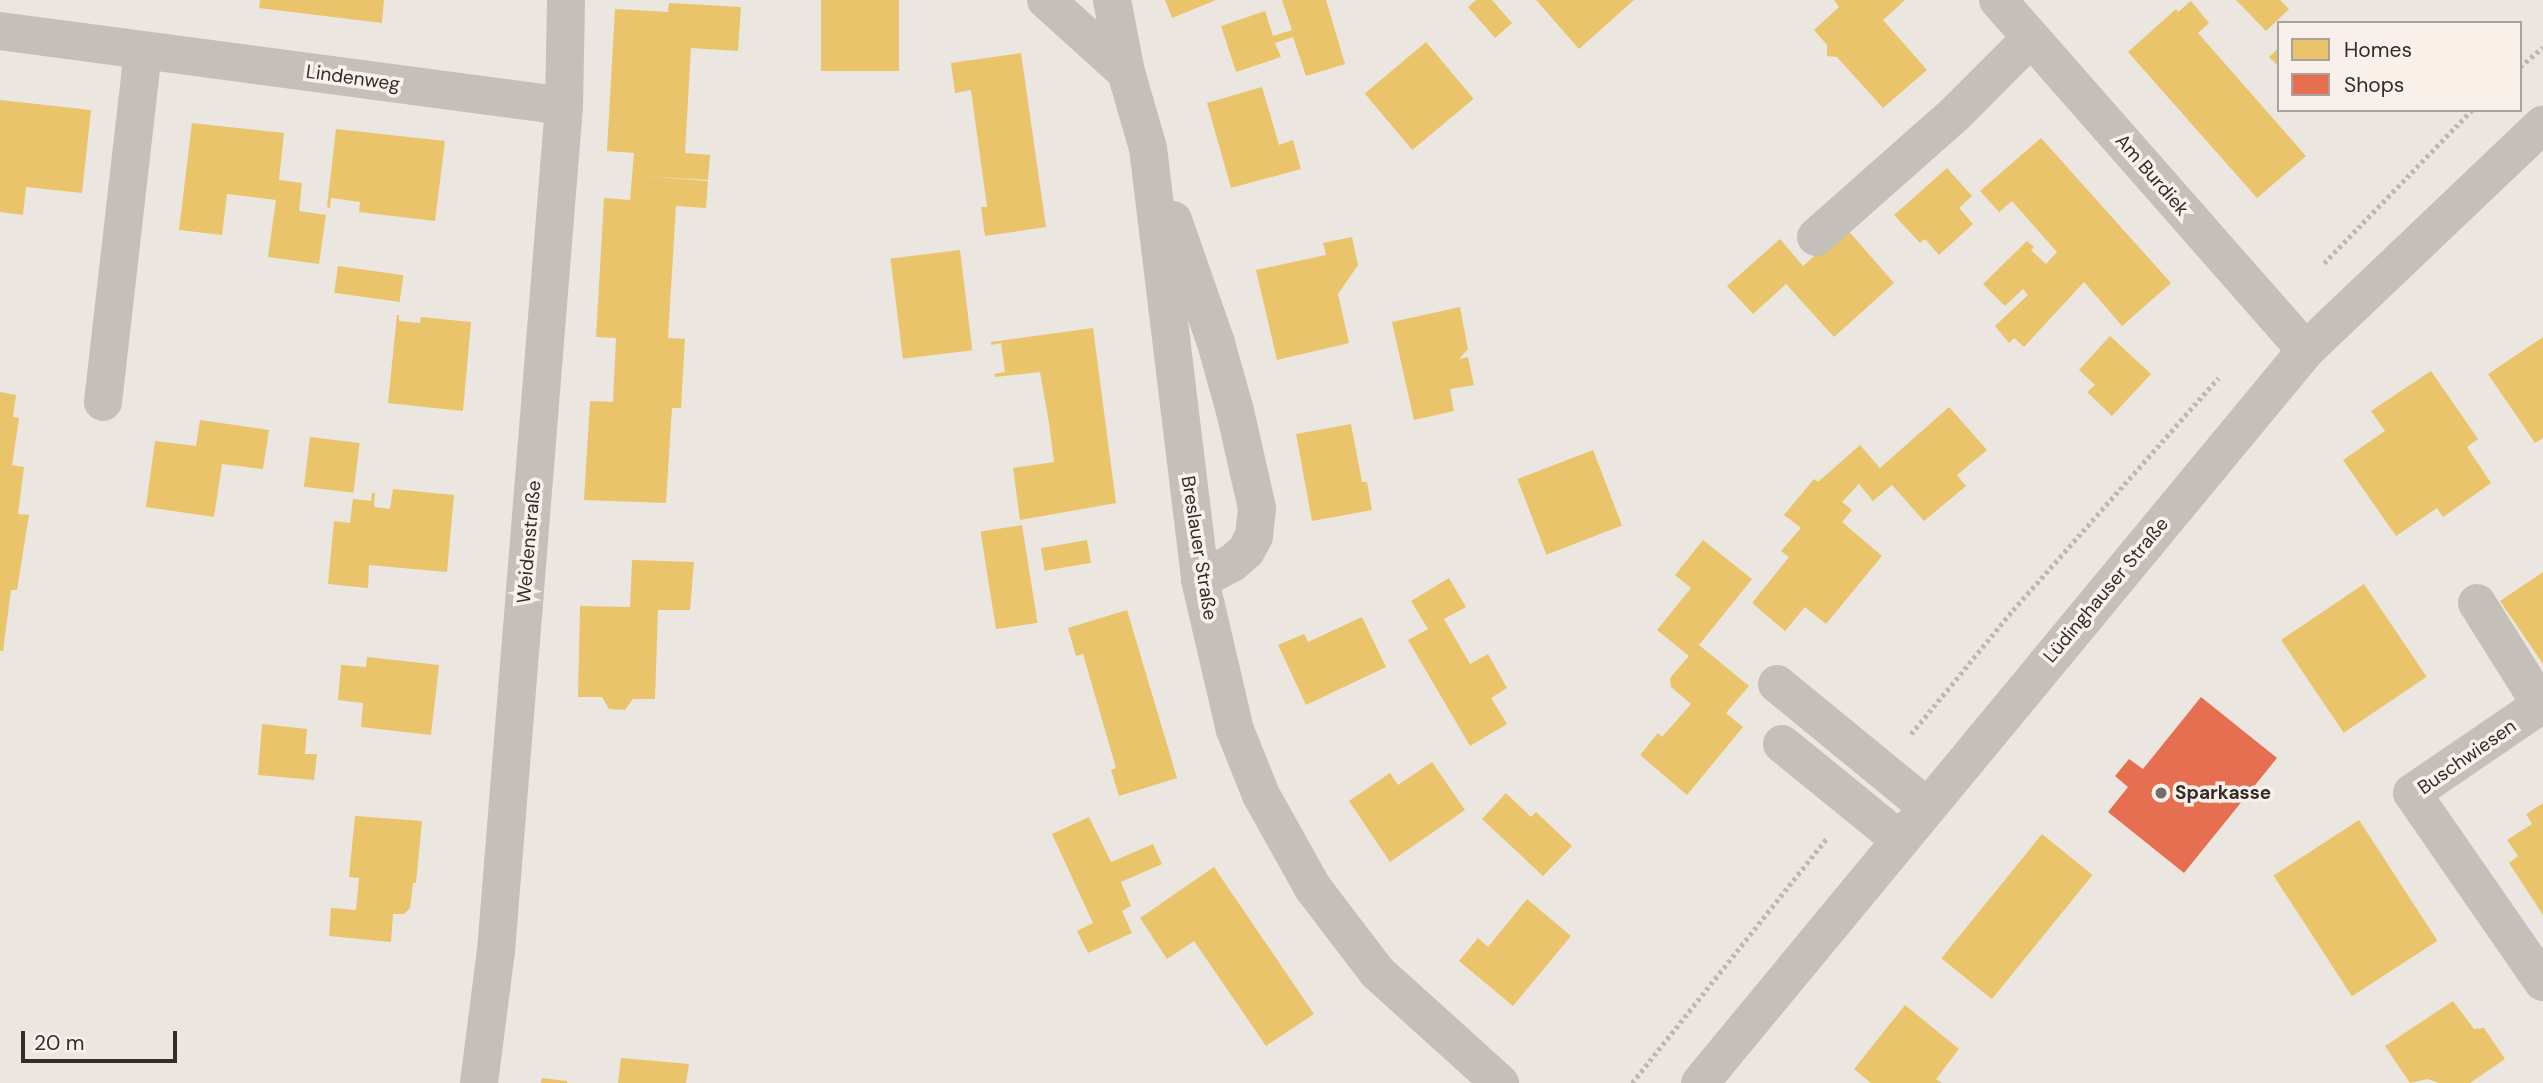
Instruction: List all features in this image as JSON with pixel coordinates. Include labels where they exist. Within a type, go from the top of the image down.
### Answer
[{"type":"street","name":"Weidenstraße","points":[[480,1083],[496,951],[564,106],[566,0]]},
{"type":"street","points":[[1046,0],[1126,72]]},
{"type":"street","name":"Breslauer Straße","points":[[1112,0],[1126,72],[1148,148],[1200,580],[1235,730],[1261,794],[1312,888],[1377,972],[1500,1083]]},
{"type":"street","name":"Am Burdiek","points":[[1998,0],[2306,349]]},
{"type":"street","name":"Lindenweg","points":[[0,32],[564,106]]},
{"type":"street","points":[[1816,237],[1955,114],[2031,38]]},
{"type":"street","points":[[103,402],[143,51]]},
{"type":"street","name":"Lüdinghauser Straße","points":[[1700,1083],[2306,349],[2543,124]]},
{"type":"street","points":[[1148,148],[1216,343],[1257,508],[1254,536],[1246,551],[1232,563],[1200,580]]},
{"type":"street","name":"Buschwiesen","points":[[2477,603],[2541,705],[2412,793],[2543,982]]},
{"type":"street","points":[[1777,684],[1926,806]]},
{"type":"street","points":[[1782,744],[1899,839]]},
{"type":"path","points":[[2522,65],[2543,47]]},
{"type":"path","points":[[2275,314],[2470,112]]},
{"type":"path","points":[[1881,770],[2013,610],[2222,373]]},
{"type":"path","points":[[1632,1083],[1855,803]]},
{"type":"building: Homes","points":[[260,0],[384,0],[382,23],[259,8]]},
{"type":"building: Homes","points":[[821,0],[899,0],[899,71],[821,71]]},
{"type":"building: Homes","points":[[1165,0],[1216,0],[1172,18]]},
{"type":"building: Homes","points":[[1282,0],[1326,0],[1345,64],[1306,76],[1293,37],[1275,43],[1281,57],[1236,72],[1221,26],[1265,11],[1273,36],[1292,30]]},
{"type":"building: Homes","points":[[1476,0],[1492,0],[1512,23],[1495,38],[1468,7]]},
{"type":"building: Homes","points":[[1536,0],[1634,0],[1579,49]]},
{"type":"building: Homes","points":[[1834,0],[1905,0],[1883,20],[1927,70],[1883,108],[1837,57],[1827,56],[1827,45],[1814,30],[1839,7]]},
{"type":"building: Homes","points":[[2236,0],[2280,0],[2289,9],[2266,31]]},
{"type":"building: Homes","points":[[2191,1],[2209,23],[2198,33],[2306,156],[2257,198],[2128,52],[2176,9],[2178,12]]},
{"type":"building: Homes","points":[[669,3],[741,7],[738,51],[691,48],[685,153],[710,155],[708,180],[642,176],[708,181],[706,208],[676,206],[668,338],[685,339],[681,408],[672,408],[666,503],[584,500],[590,401],[613,402],[616,338],[596,337],[604,198],[630,200],[634,153],[607,151],[615,9],[668,12]]},
{"type":"building: Homes","points":[[1426,42],[1474,99],[1412,150],[1365,93]]},
{"type":"building: Homes","points":[[2277,50],[2277,65],[2269,57]]},
{"type":"building: Homes","points":[[1021,53],[1046,227],[985,236],[981,207],[987,207],[971,90],[955,93],[951,63]]},
{"type":"building: Homes","points":[[1262,87],[1279,145],[1293,140],[1301,169],[1231,188],[1207,103]]},
{"type":"building: Homes","points":[[0,100],[91,110],[82,193],[26,187],[23,215],[0,212]]},
{"type":"building: Homes","points":[[192,123],[284,133],[279,180],[302,183],[299,211],[326,215],[319,264],[268,257],[276,200],[227,194],[222,235],[179,230]]},
{"type":"building: Homes","points":[[336,129],[445,141],[435,221],[359,212],[360,202],[331,198],[330,208],[327,207]]},
{"type":"building: Homes","points":[[2041,138],[2171,283],[2122,326],[2084,282],[2024,347],[2014,338],[2009,343],[1995,326],[2028,295],[2023,289],[2005,306],[1983,284],[2027,241],[2034,247],[2031,250],[2046,264],[2057,252],[2012,201],[1999,212],[1980,191]]},
{"type":"building: Homes","points":[[1947,168],[1972,196],[1959,208],[1973,224],[1939,255],[1925,239],[1920,243],[1894,215]]},
{"type":"building: Homes","points":[[1846,228],[1894,283],[1834,337],[1786,284],[1753,314],[1727,286],[1780,239],[1803,266]]},
{"type":"building: Homes","points":[[1352,237],[1358,265],[1338,294],[1349,343],[1277,360],[1256,270],[1326,255],[1323,243]]},
{"type":"building: Homes","points":[[960,250],[972,350],[903,359],[891,259]]},
{"type":"building: Homes","points":[[338,266],[403,275],[400,302],[334,293]]},
{"type":"building: Homes","points":[[1460,307],[1468,349],[1459,359],[1468,357],[1474,385],[1450,389],[1454,411],[1414,420],[1392,322]]},
{"type":"building: Homes","points":[[397,315],[399,321],[420,323],[421,317],[471,322],[463,411],[388,403]]},
{"type":"building: Homes","points":[[1093,328],[1116,503],[1020,520],[1013,468],[1054,462],[1049,423],[1040,372],[995,377],[994,374],[1005,372],[1001,343],[991,345],[991,342]]},
{"type":"building: Homes","points":[[2110,336],[2151,374],[2112,416],[2087,392],[2095,385],[2079,370]]},
{"type":"building: Homes","points":[[2543,337],[2543,438],[2535,443],[2488,374]]},
{"type":"building: Homes","points":[[2431,371],[2478,439],[2467,447],[2491,483],[2443,517],[2437,508],[2396,536],[2343,460],[2385,431],[2371,411]]},
{"type":"building: Homes","points":[[0,392],[16,395],[13,417],[19,418],[12,465],[24,467],[18,514],[29,515],[17,590],[11,590],[3,651],[0,651]]},
{"type":"building: Homes","points":[[1949,407],[1987,450],[1957,475],[1966,486],[1924,521],[1892,485],[1873,501],[1859,484],[1842,502],[1852,510],[1842,522],[1882,556],[1826,624],[1805,607],[1785,631],[1752,603],[1789,557],[1781,551],[1801,528],[1784,515],[1814,479],[1818,482],[1860,445],[1880,468]]},
{"type":"building: Homes","points":[[200,420],[269,430],[263,469],[222,464],[214,517],[146,507],[155,441],[196,446]]},
{"type":"building: Homes","points":[[1351,424],[1362,482],[1367,482],[1372,510],[1312,521],[1296,434]]},
{"type":"building: Homes","points":[[310,437],[360,443],[354,493],[304,487]]},
{"type":"building: Homes","points":[[1593,450],[1622,526],[1546,555],[1517,479]]},
{"type":"building: Homes","points":[[393,489],[454,495],[447,572],[369,565],[368,588],[328,584],[334,521],[350,523],[353,499],[371,501],[372,493],[375,493],[374,507],[390,509]]},
{"type":"building: Homes","points":[[1022,525],[1037,623],[996,629],[981,532]]},
{"type":"building: Homes","points":[[1087,540],[1091,563],[1045,571],[1041,548]]},
{"type":"building: Homes","points":[[1703,540],[1752,579],[1699,645],[1749,686],[1726,713],[1743,727],[1687,795],[1640,755],[1658,733],[1662,737],[1691,704],[1671,687],[1670,678],[1689,656],[1657,630],[1691,588],[1675,575]]},
{"type":"building: Homes","points":[[632,560],[694,562],[690,610],[658,610],[655,699],[633,699],[625,710],[609,709],[602,697],[578,697],[580,606],[630,607]]},
{"type":"building: Homes","points":[[2543,572],[2543,664],[2500,601]]},
{"type":"building: Homes","points":[[1449,578],[1466,607],[1444,619],[1470,664],[1488,654],[1507,688],[1491,698],[1507,724],[1470,746],[1408,640],[1428,629],[1411,601]]},
{"type":"building: Homes","points":[[2364,584],[2427,677],[2344,733],[2281,640]]},
{"type":"building: Homes","points":[[1127,610],[1177,778],[1119,796],[1111,770],[1116,768],[1083,654],[1076,656],[1068,628]]},
{"type":"building: Homes","points":[[1362,617],[1386,667],[1306,705],[1278,645],[1304,634],[1308,642]]},
{"type":"building: Homes","points":[[367,657],[439,665],[431,735],[361,727],[363,703],[338,700],[341,665],[366,667]]},
{"type":"building: Homes","points":[[262,724],[307,729],[305,754],[317,754],[314,780],[258,775]]},
{"type":"building: Homes","points":[[1432,762],[1465,810],[1390,862],[1349,801],[1390,773],[1398,785]]},
{"type":"building: Homes","points":[[1506,793],[1531,817],[1536,812],[1572,846],[1543,876],[1482,819]]},
{"type":"building: Homes","points":[[2543,803],[2543,915],[2509,863],[2518,856],[2507,840],[2532,824],[2526,814]]},
{"type":"building: Homes","points":[[355,816],[422,821],[416,883],[413,883],[410,908],[404,914],[393,914],[391,942],[329,936],[331,908],[356,910],[359,878],[349,877]]},
{"type":"building: Homes","points":[[1089,817],[1111,862],[1153,844],[1162,864],[1121,882],[1131,906],[1122,911],[1132,933],[1088,953],[1077,931],[1093,923],[1052,834]]},
{"type":"building: Homes","points":[[2359,820],[2437,941],[2352,996],[2273,876]]},
{"type":"building: Homes","points":[[2042,834],[2093,875],[1992,999],[1941,958]]},
{"type":"building: Homes","points":[[1214,867],[1314,1014],[1266,1046],[1194,941],[1167,959],[1140,918]]},
{"type":"building: Homes","points":[[1527,899],[1571,936],[1513,1006],[1459,961],[1478,938],[1488,947]]},
{"type":"building: Homes","points":[[2453,1001],[2474,1029],[2484,1028],[2505,1059],[2470,1083],[2439,1083],[2427,1079],[2410,1083],[2385,1046]]},
{"type":"building: Homes","points":[[1905,1005],[1959,1049],[1936,1079],[1942,1083],[1871,1083],[1854,1069]]},
{"type":"building: Homes","points":[[621,1058],[689,1064],[686,1083],[618,1083]]},
{"type":"building: Homes","points":[[542,1078],[567,1081],[567,1083],[541,1083]]},
{"type":"building: Shops","points":[[2201,697],[2277,758],[2184,873],[2108,812],[2128,787],[2115,776],[2129,759],[2143,769]]},
{"type":"place","name":"Sparkasse","points":[[2161,793]]}]
